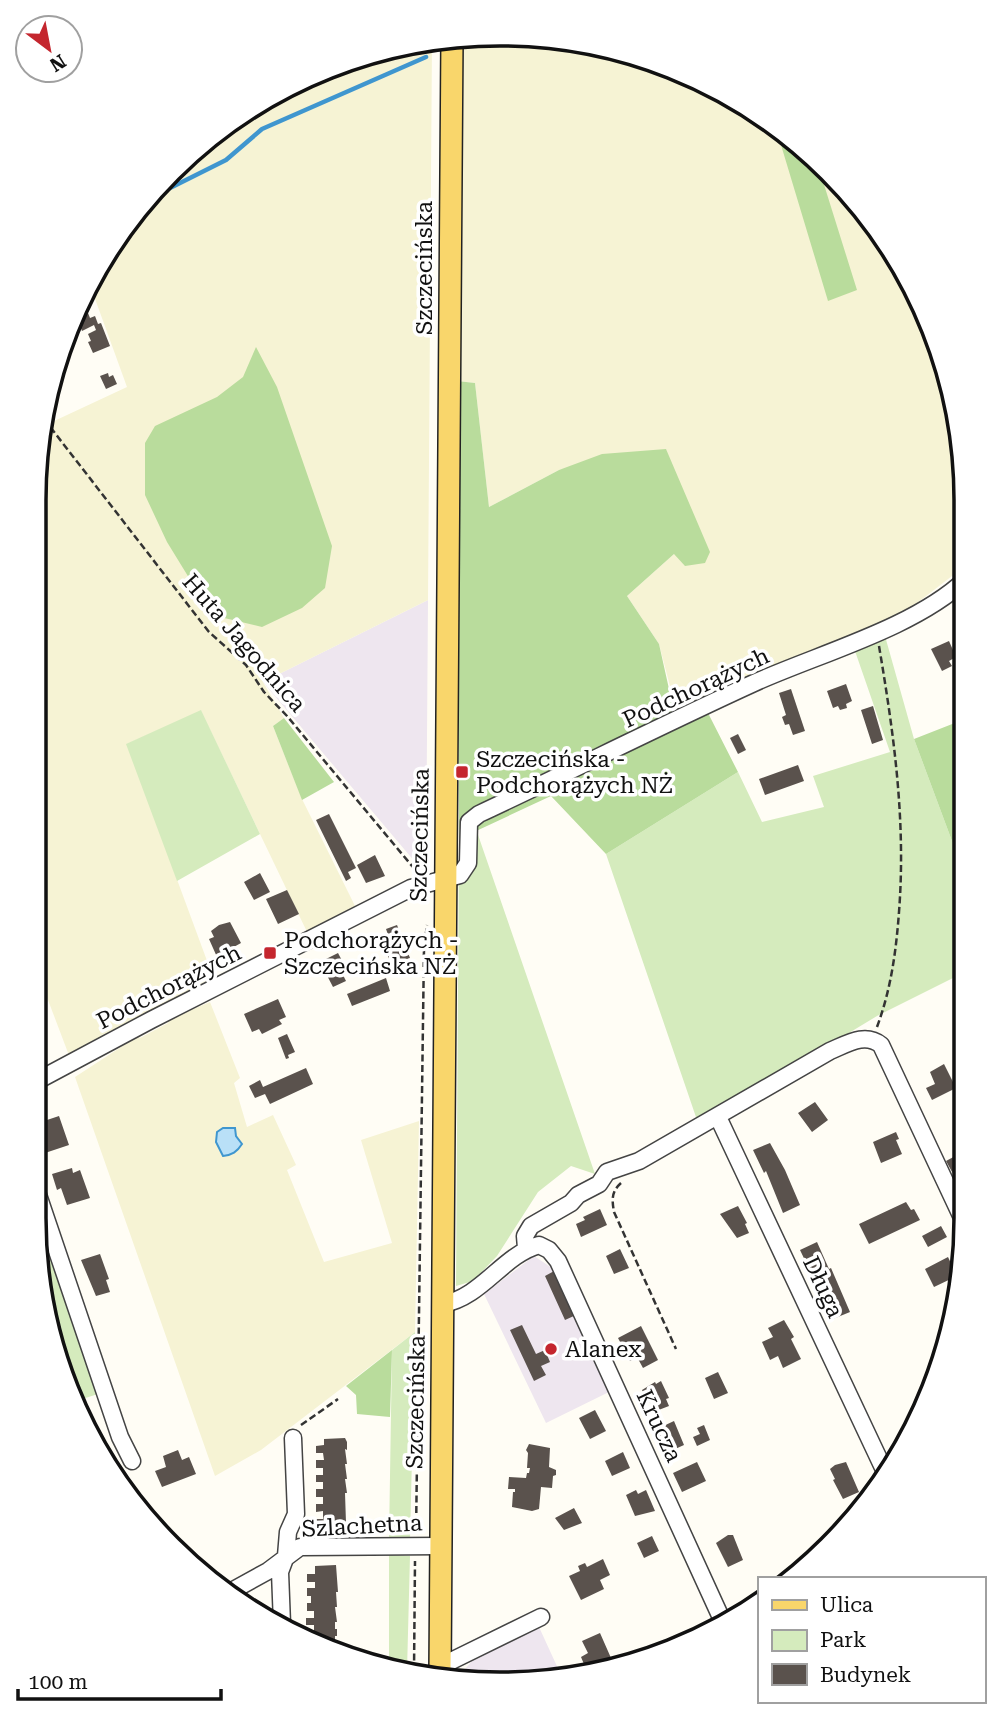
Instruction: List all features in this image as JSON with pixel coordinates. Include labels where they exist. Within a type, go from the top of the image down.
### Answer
[{"type":"main road","name":"Szczecińska","points":[[440,1668],[443,1304],[435,881],[452,48]]},
{"type":"street","name":"Podchorążych","points":[[46,1076],[151,1020],[435,881],[460,875],[466,868],[469,822],[479,814],[755,683],[877,632],[938,602],[954,589]]},
{"type":"street","points":[[443,1304],[467,1295],[526,1248],[525,1236],[531,1226],[599,1184],[607,1172],[639,1161],[830,1051],[854,1041],[872,1039],[881,1045],[954,1201]]},
{"type":"street","name":"Długa","points":[[718,1117],[881,1463]]},
{"type":"street","points":[[46,1218],[120,1437],[132,1461]]},
{"type":"street","name":"Krucza","points":[[526,1248],[539,1245],[549,1250],[558,1261],[720,1614]]},
{"type":"street","points":[[282,1616],[281,1572],[286,1556],[288,1532],[296,1514],[293,1438]]},
{"type":"street","name":"Szlachetna","points":[[286,1556],[300,1547],[441,1546]]},
{"type":"street","points":[[237,1588],[268,1571],[286,1556]]},
{"type":"street","points":[[443,1668],[541,1617]]},
{"type":"path","name":"Huta Jagodnica","points":[[51,428],[209,632],[246,665],[268,697],[435,881]]},
{"type":"path","points":[[872,1039],[892,982],[902,857],[897,756],[877,632]]},
{"type":"path","points":[[414,1664],[424,948],[429,917]]},
{"type":"path","points":[[624,1181],[615,1188],[612,1197],[614,1212],[676,1349]]},
{"type":"path","points":[[293,1438],[301,1425],[338,1399]]},
{"type":"shaded area","points":[[529,46],[559,49],[617,61],[673,80],[727,106],[799,158],[821,178],[860,223],[893,273],[919,326],[945,411],[953,470],[954,574],[904,613],[678,717],[659,644],[627,596],[674,554],[674,473],[666,450],[559,470],[489,507],[475,383],[457,381],[460,47]]},
{"type":"shaded area","points":[[432,50],[428,600],[263,682],[284,718],[273,726],[302,799],[357,910],[309,936],[201,711],[127,744],[213,977],[70,1058],[46,995],[46,470],[52,422],[127,387],[94,296],[122,247],[158,200],[178,178],[223,139],[273,106],[326,80],[354,70]]},
{"type":"shaded area","points":[[428,600],[426,875],[263,682]]},
{"type":"shaded area","points":[[210,1002],[240,1078],[234,1083],[247,1127],[273,1115],[296,1165],[287,1170],[324,1262],[392,1243],[361,1140],[419,1121],[415,1332],[261,1450],[215,1476],[75,1077],[138,1036],[140,1038],[168,1023],[167,1020]]},
{"type":"shaded area","name":"Alanex","points":[[534,1256],[555,1270],[611,1391],[546,1423],[484,1294]]},
{"type":"shaded area","points":[[539,1627],[558,1668],[500,1672],[464,1670],[472,1661]]},
{"type":"green space","points":[[780,143],[822,180],[857,290],[828,301]]},
{"type":"green space","points":[[256,347],[277,387],[332,546],[325,588],[302,608],[262,627],[220,617],[194,586],[167,542],[145,495],[145,443],[155,426],[217,397],[243,377]]},
{"type":"green space","points":[[457,381],[475,383],[489,507],[559,470],[602,454],[666,449],[710,552],[705,563],[685,566],[674,554],[627,596],[659,644],[671,698],[681,726],[708,713],[738,772],[606,854],[551,796],[459,839]]},
{"type":"green space","points":[[885,636],[914,739],[954,846],[954,978],[877,1016],[756,1089],[697,1120],[606,854],[738,772],[762,822],[824,807],[813,776],[890,752],[855,651]]},
{"type":"green space","points":[[201,710],[260,834],[177,881],[126,744]]},
{"type":"green space","points":[[284,718],[334,782],[302,800],[273,726]]},
{"type":"green space","points":[[954,723],[954,846],[914,739]]},
{"type":"green space","points":[[476,829],[595,1174],[571,1166],[538,1192],[497,1256],[473,1281],[456,1286],[459,839]]},
{"type":"green space","points":[[46,1240],[98,1394],[83,1399],[70,1363],[54,1306]]},
{"type":"green space","points":[[415,1332],[410,1540],[389,1539],[392,1350]]},
{"type":"green space","points":[[392,1350],[390,1417],[357,1414],[356,1395],[346,1386]]},
{"type":"green space","points":[[389,1555],[410,1556],[407,1662],[389,1658]]},
{"type":"water","points":[[223,1128],[235,1128],[236,1136],[242,1144],[234,1153],[223,1156],[216,1142],[217,1132]]},
{"type":"building","points":[[88,313],[90,318],[95,316],[98,324],[101,323],[110,346],[93,353],[88,334],[96,330],[94,325],[82,331],[80,326]]},
{"type":"building","points":[[108,373],[109,377],[113,375],[117,384],[106,389],[100,376]]},
{"type":"building","points":[[949,641],[954,652],[954,658],[949,661],[952,666],[942,671],[931,649]]},
{"type":"building","points":[[846,684],[852,701],[846,704],[847,708],[833,708],[827,691]]},
{"type":"building","points":[[791,689],[805,731],[793,735],[789,724],[785,725],[782,717],[786,715],[779,693]]},
{"type":"building","points":[[873,706],[883,740],[872,744],[861,710]]},
{"type":"building","points":[[738,734],[746,750],[738,754],[730,738]]},
{"type":"building","points":[[798,765],[804,781],[765,795],[759,779]]},
{"type":"building","points":[[329,814],[356,868],[348,872],[351,878],[346,881],[316,820]]},
{"type":"building","points":[[375,855],[385,876],[366,883],[357,865]]},
{"type":"building","points":[[260,873],[270,892],[254,900],[244,882]]},
{"type":"building","points":[[287,890],[299,914],[278,924],[266,899]]},
{"type":"building","points":[[230,922],[241,943],[232,948],[233,951],[217,957],[209,939],[214,937],[211,931]]},
{"type":"building","points":[[397,925],[410,958],[391,964],[384,945],[391,943],[386,929]]},
{"type":"building","points":[[338,953],[347,970],[342,973],[346,981],[333,987],[320,962]]},
{"type":"building","points":[[386,978],[390,991],[352,1006],[347,994]]},
{"type":"building","points":[[278,999],[286,1017],[279,1020],[282,1024],[262,1034],[259,1029],[252,1032],[244,1014]]},
{"type":"building","points":[[287,1034],[295,1052],[286,1059],[278,1038]]},
{"type":"building","points":[[944,1064],[954,1089],[932,1100],[926,1088],[935,1084],[930,1072]]},
{"type":"building","points":[[306,1068],[313,1084],[270,1104],[265,1094],[255,1098],[249,1086],[260,1080],[263,1087]]},
{"type":"building","points":[[815,1102],[828,1120],[812,1132],[798,1113]]},
{"type":"building","points":[[59,1116],[69,1145],[46,1153],[46,1120]]},
{"type":"building","points":[[896,1132],[899,1139],[896,1140],[902,1154],[881,1163],[873,1142]]},
{"type":"building","points":[[770,1143],[800,1205],[783,1213],[766,1171],[764,1173],[753,1150]]},
{"type":"building","points":[[954,1157],[954,1175],[946,1161]]},
{"type":"building","points":[[72,1168],[73,1173],[80,1170],[90,1198],[67,1205],[61,1188],[57,1190],[52,1174]]},
{"type":"building","points":[[906,1202],[920,1220],[869,1244],[859,1224]]},
{"type":"building","points":[[738,1206],[749,1233],[737,1238],[720,1214]]},
{"type":"building","points":[[600,1209],[607,1225],[581,1237],[576,1224],[585,1220],[583,1217]]},
{"type":"building","points":[[941,1226],[947,1237],[928,1247],[922,1236]]},
{"type":"building","points":[[817,1242],[850,1312],[833,1319],[816,1276],[813,1277],[800,1250]]},
{"type":"building","points":[[620,1249],[629,1268],[614,1274],[606,1256]]},
{"type":"building","points":[[100,1254],[109,1279],[106,1280],[110,1292],[96,1296],[81,1260]]},
{"type":"building","points":[[948,1257],[951,1264],[950,1280],[934,1287],[925,1269]]},
{"type":"building","points":[[556,1270],[576,1315],[565,1320],[545,1276]]},
{"type":"building","points":[[784,1320],[794,1337],[791,1339],[801,1359],[783,1368],[778,1356],[770,1360],[762,1342],[773,1337],[768,1328]]},
{"type":"building","points":[[522,1325],[536,1354],[545,1350],[550,1362],[541,1366],[546,1375],[534,1381],[510,1330]]},
{"type":"building","points":[[641,1326],[658,1360],[643,1368],[637,1357],[630,1361],[618,1338]]},
{"type":"building","points":[[718,1372],[728,1393],[714,1399],[705,1378]]},
{"type":"building","points":[[661,1381],[669,1398],[666,1399],[669,1406],[656,1411],[650,1402],[648,1403],[642,1390]]},
{"type":"building","points":[[595,1410],[606,1431],[590,1439],[579,1418]]},
{"type":"building","points":[[674,1421],[684,1445],[664,1454],[660,1447],[665,1445],[657,1429]]},
{"type":"building","points":[[704,1425],[710,1440],[697,1446],[693,1437],[700,1434],[697,1428]]},
{"type":"building","points":[[345,1438],[346,1523],[344,1526],[316,1527],[316,1519],[323,1519],[323,1511],[316,1512],[316,1504],[323,1504],[323,1497],[316,1497],[316,1489],[323,1489],[323,1482],[316,1482],[316,1475],[323,1475],[323,1468],[316,1468],[316,1460],[324,1460],[323,1453],[316,1453],[316,1446],[324,1445],[324,1439]]},
{"type":"building","points":[[529,1444],[550,1448],[549,1467],[556,1470],[552,1488],[541,1487],[539,1509],[532,1511],[512,1507],[515,1489],[508,1489],[509,1477],[526,1478],[529,1473],[526,1450]]},
{"type":"building","points":[[178,1450],[182,1460],[189,1457],[196,1474],[162,1487],[155,1471],[166,1467],[163,1456]]},
{"type":"building","points":[[623,1452],[630,1468],[612,1476],[605,1461]]},
{"type":"building","points":[[697,1462],[706,1481],[682,1492],[673,1473]]},
{"type":"building","points":[[846,1462],[859,1492],[843,1499],[830,1469]]},
{"type":"building","points":[[636,1490],[638,1494],[646,1490],[655,1511],[635,1516],[626,1495]]},
{"type":"building","points":[[574,1508],[582,1523],[564,1530],[555,1518]]},
{"type":"building","points":[[728,1535],[733,1535],[743,1560],[728,1567],[716,1543]]},
{"type":"building","points":[[652,1536],[659,1551],[644,1558],[637,1543]]},
{"type":"building","points":[[603,1559],[610,1575],[600,1580],[604,1589],[581,1600],[569,1576],[580,1571],[578,1566],[585,1563],[587,1567]]},
{"type":"building","points":[[336,1565],[338,1592],[335,1640],[314,1632],[314,1625],[306,1625],[306,1618],[314,1618],[314,1611],[307,1611],[311,1596],[307,1596],[307,1588],[315,1588],[315,1582],[307,1582],[307,1574],[315,1574],[315,1566]]},
{"type":"building","points":[[600,1633],[611,1658],[584,1664],[581,1657],[588,1653],[582,1641]]},
{"type":"waterway","points":[[168,189],[226,160],[262,129],[426,57]]},
{"type":"place","name":"Szczecińska - Podchorążych NŻ","points":[[462,772]]},
{"type":"place","name":"Podchorążych - Szczecińska NŻ","points":[[270,953]]},
{"type":"place","name":"Alanex","points":[[551,1349]]}]
